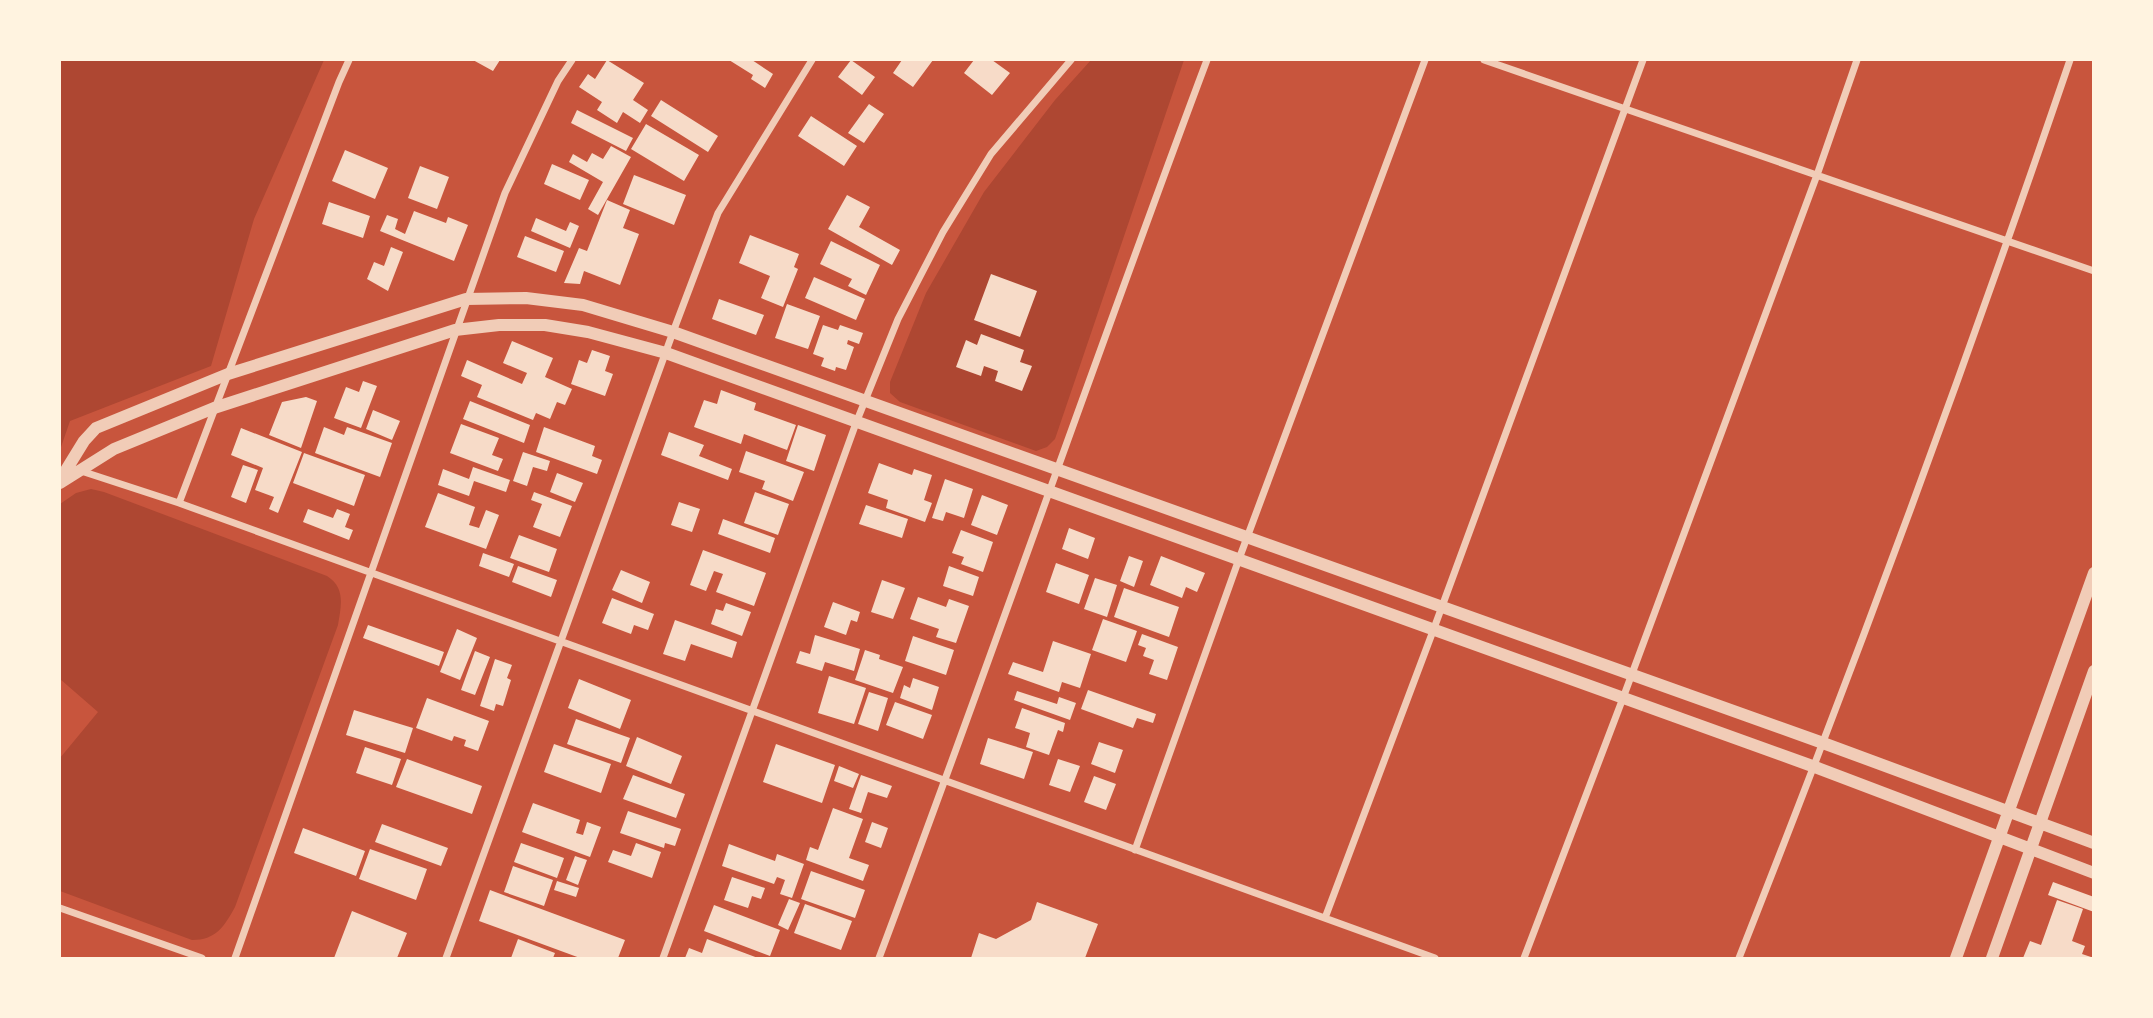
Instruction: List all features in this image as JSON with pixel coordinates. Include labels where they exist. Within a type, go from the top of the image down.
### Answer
[{"type":"street","points":[[178,503],[349,60]]},
{"type":"street","points":[[235,958],[505,192],[558,82],[572,60]]},
{"type":"street","points":[[446,958],[718,213],[813,60]]},
{"type":"street","points":[[663,958],[864,401],[898,319],[943,232],[991,154],[1071,60]]},
{"type":"street","points":[[879,958],[1207,60]]},
{"type":"street","points":[[1135,850],[1247,537],[1425,60]]},
{"type":"street","points":[[1484,60],[2094,271]]},
{"type":"street","points":[[1325,918],[1643,60]]},
{"type":"street","points":[[1524,958],[1817,175],[1857,60]]},
{"type":"street","points":[[1739,958],[1815,767],[2008,241],[2070,60]]},
{"type":"street","points":[[60,482],[83,441],[96,428],[228,374],[466,299],[526,298],[583,305],[673,332],[1823,743],[2094,843]]},
{"type":"street","points":[[60,482],[114,449],[214,408],[455,330],[499,325],[545,326],[588,332],[666,353],[1815,767],[2094,873]]},
{"type":"street","points":[[68,467],[178,503],[1434,958]]},
{"type":"street","points":[[1956,958],[2094,573]]},
{"type":"street","points":[[1992,958],[2094,671]]},
{"type":"street","points":[[60,908],[202,958]]},
{"type":"shaded area","points":[[60,60],[324,60],[254,219],[211,366],[70,421],[60,450]]},
{"type":"shaded area","points":[[1091,60],[1184,60],[1055,439],[1047,447],[1036,451],[900,402],[890,393],[890,382],[926,293],[984,192],[1055,100]]},
{"type":"shaded area","points":[[91,489],[327,576],[340,592],[338,625],[235,907],[223,926],[207,938],[192,940],[60,891],[60,758],[98,712],[60,679],[60,504],[76,493]]},
{"type":"building","points":[[473,60],[500,60],[493,71]]},
{"type":"building","points":[[607,60],[644,83],[633,100],[648,110],[640,123],[623,112],[617,123],[597,110],[602,102],[579,87],[588,74],[595,79]]},
{"type":"building","points":[[729,60],[752,60],[773,74],[765,88],[751,79],[753,75]]},
{"type":"building","points":[[851,60],[875,77],[862,95],[838,77]]},
{"type":"building","points":[[902,60],[933,60],[913,87],[893,73]]},
{"type":"building","points":[[974,60],[992,60],[1010,73],[992,95],[964,73]]},
{"type":"building","points":[[661,100],[718,136],[708,152],[651,116]]},
{"type":"building","points":[[869,104],[884,114],[864,143],[848,133]]},
{"type":"building","points":[[577,110],[633,138],[626,151],[571,123]]},
{"type":"building","points":[[811,116],[857,146],[844,166],[798,136]]},
{"type":"building","points":[[646,124],[699,155],[684,181],[631,149]]},
{"type":"building","points":[[611,146],[631,157],[598,215],[588,209],[603,182],[569,162],[573,154],[587,162],[592,153],[603,159]]},
{"type":"building","points":[[345,150],[388,168],[375,199],[332,181]]},
{"type":"building","points":[[552,164],[589,180],[580,200],[544,184]]},
{"type":"building","points":[[420,166],[449,177],[437,209],[408,198]]},
{"type":"building","points":[[634,175],[686,195],[674,225],[623,204]]},
{"type":"building","points":[[847,195],[870,207],[859,227],[900,250],[892,265],[828,229]]},
{"type":"building","points":[[607,200],[630,210],[623,228],[639,234],[620,285],[584,271],[580,284],[564,283],[579,248],[587,251]]},
{"type":"building","points":[[329,202],[370,216],[363,238],[322,224]]},
{"type":"building","points":[[414,211],[446,223],[448,217],[468,225],[454,261],[380,231],[387,215],[398,219],[395,229],[405,234]]},
{"type":"building","points":[[536,218],[566,231],[570,222],[579,226],[570,248],[531,231]]},
{"type":"building","points":[[750,235],[799,254],[794,267],[798,269],[783,307],[761,298],[770,276],[739,263]]},
{"type":"building","points":[[525,236],[564,251],[556,272],[517,257]]},
{"type":"building","points":[[831,241],[880,265],[866,295],[848,286],[852,279],[820,264]]},
{"type":"building","points":[[391,247],[403,252],[388,291],[367,279],[374,262],[384,266]]},
{"type":"building","points":[[991,274],[1037,291],[1020,337],[974,320]]},
{"type":"building","points":[[814,277],[865,299],[856,320],[805,298]]},
{"type":"building","points":[[719,299],[764,315],[756,335],[712,319]]},
{"type":"building","points":[[787,304],[820,316],[808,349],[775,338]]},
{"type":"building","points":[[823,325],[838,330],[840,325],[863,333],[859,344],[848,340],[847,344],[854,347],[846,370],[836,367],[835,371],[821,366],[824,358],[813,354]]},
{"type":"building","points":[[981,334],[1024,350],[1020,362],[1032,366],[1022,391],[995,381],[998,371],[984,366],[981,376],[956,367],[966,340],[977,345]]},
{"type":"building","points":[[512,341],[553,358],[545,377],[572,389],[565,405],[557,402],[550,419],[536,413],[533,420],[477,397],[482,385],[461,376],[467,360],[522,384],[527,373],[503,363]]},
{"type":"building","points":[[592,350],[610,356],[605,371],[613,374],[605,396],[571,384],[579,360],[587,363]]},
{"type":"building","points":[[363,381],[377,386],[361,428],[334,418],[346,387],[359,392]]},
{"type":"building","points":[[721,390],[756,403],[754,410],[796,425],[787,450],[744,434],[741,444],[694,427],[704,400],[717,404]]},
{"type":"building","points":[[306,397],[317,401],[301,448],[269,435],[282,402]]},
{"type":"building","points":[[470,401],[530,425],[524,443],[463,419]]},
{"type":"building","points":[[373,410],[400,421],[392,440],[366,429]]},
{"type":"building","points":[[461,424],[499,438],[492,455],[503,459],[498,471],[450,453]]},
{"type":"building","points":[[798,425],[826,435],[814,471],[786,461]]},
{"type":"building","points":[[324,427],[344,435],[347,427],[392,443],[380,477],[315,453]]},
{"type":"building","points":[[544,427],[595,446],[592,456],[602,460],[597,474],[536,452]]},
{"type":"building","points":[[241,428],[302,452],[278,513],[269,509],[274,497],[255,490],[263,468],[231,455]]},
{"type":"building","points":[[669,432],[704,445],[699,456],[732,469],[728,480],[661,455]]},
{"type":"building","points":[[746,451],[804,472],[793,501],[762,489],[765,481],[739,472]]},
{"type":"building","points":[[523,452],[550,461],[547,471],[533,467],[527,486],[513,481]]},
{"type":"building","points":[[304,453],[365,475],[354,506],[293,483]]},
{"type":"building","points":[[879,463],[912,475],[914,469],[932,475],[924,500],[932,503],[925,522],[886,508],[888,500],[868,493]]},
{"type":"building","points":[[243,465],[258,470],[246,503],[231,497]]},
{"type":"building","points":[[473,467],[510,480],[506,492],[474,481],[469,496],[438,485],[443,469],[469,479]]},
{"type":"building","points":[[557,473],[583,483],[575,502],[550,492]]},
{"type":"building","points":[[945,479],[973,489],[964,518],[946,512],[943,521],[932,518]]},
{"type":"building","points":[[534,492],[572,506],[560,537],[533,527],[542,504],[531,500]]},
{"type":"building","points":[[755,492],[789,504],[778,535],[744,523]]},
{"type":"building","points":[[438,493],[475,507],[469,525],[479,528],[486,510],[499,515],[486,549],[425,527]]},
{"type":"building","points":[[982,495],[1008,505],[997,535],[971,525]]},
{"type":"building","points":[[679,502],[700,509],[692,532],[671,525]]},
{"type":"building","points":[[866,505],[908,519],[902,538],[859,524]]},
{"type":"building","points":[[308,509],[333,518],[337,509],[350,514],[345,527],[353,530],[349,540],[303,522]]},
{"type":"building","points":[[723,519],[775,538],[770,553],[718,534]]},
{"type":"building","points":[[1069,528],[1095,538],[1088,559],[1062,549]]},
{"type":"building","points":[[961,530],[993,542],[983,572],[961,564],[964,557],[952,553]]},
{"type":"building","points":[[519,535],[557,549],[549,572],[510,558]]},
{"type":"building","points":[[703,550],[766,573],[754,606],[716,592],[723,574],[714,571],[706,591],[690,585]]},
{"type":"building","points":[[483,553],[514,564],[509,577],[479,566]]},
{"type":"building","points":[[1129,556],[1143,561],[1134,587],[1120,581]]},
{"type":"building","points":[[1161,556],[1205,573],[1197,592],[1186,587],[1182,598],[1150,585]]},
{"type":"building","points":[[1056,563],[1089,575],[1079,604],[1046,592]]},
{"type":"building","points":[[518,566],[557,580],[551,597],[512,582]]},
{"type":"building","points":[[949,566],[979,577],[973,596],[943,586]]},
{"type":"building","points":[[621,570],[650,582],[642,603],[612,590]]},
{"type":"building","points":[[1095,578],[1117,585],[1107,617],[1084,609]]},
{"type":"building","points":[[882,580],[905,588],[893,619],[871,612]]},
{"type":"building","points":[[1124,588],[1179,607],[1169,637],[1114,617]]},
{"type":"building","points":[[918,597],[946,607],[949,599],[969,606],[956,643],[936,637],[939,629],[910,619]]},
{"type":"building","points":[[612,598],[654,614],[648,630],[634,625],[631,634],[602,623]]},
{"type":"building","points":[[833,602],[860,612],[857,622],[851,620],[846,635],[824,627]]},
{"type":"building","points":[[726,603],[751,612],[742,636],[711,624],[716,609],[723,611]]},
{"type":"building","points":[[1103,619],[1137,631],[1126,662],[1092,650]]},
{"type":"building","points":[[675,620],[737,642],[732,658],[691,644],[685,661],[663,654]]},
{"type":"building","points":[[368,625],[444,652],[439,666],[363,638]]},
{"type":"building","points":[[457,629],[477,638],[460,680],[440,672]]},
{"type":"building","points":[[1142,634],[1178,647],[1167,680],[1149,674],[1154,660],[1143,656],[1146,648],[1138,645]]},
{"type":"building","points":[[815,635],[860,649],[854,671],[825,662],[822,671],[796,663],[800,651],[810,654]]},
{"type":"building","points":[[913,636],[954,650],[946,675],[905,661]]},
{"type":"building","points":[[1053,641],[1091,654],[1080,688],[1062,682],[1059,692],[1008,674],[1013,662],[1043,672]]},
{"type":"building","points":[[865,650],[880,655],[879,659],[903,667],[893,693],[855,680]]},
{"type":"building","points":[[475,651],[490,657],[475,695],[461,690]]},
{"type":"building","points":[[495,659],[512,665],[507,678],[511,680],[503,706],[496,704],[494,711],[480,706]]},
{"type":"building","points":[[829,676],[866,688],[854,724],[818,713]]},
{"type":"building","points":[[913,678],[939,687],[932,710],[900,698],[904,685],[910,688]]},
{"type":"building","points":[[579,679],[631,700],[620,729],[568,708]]},
{"type":"building","points":[[1088,690],[1156,714],[1153,723],[1137,718],[1133,728],[1081,709]]},
{"type":"building","points":[[1017,691],[1057,704],[1059,697],[1076,703],[1070,720],[1014,700]]},
{"type":"building","points":[[869,692],[888,698],[878,731],[858,724]]},
{"type":"building","points":[[427,698],[489,721],[478,751],[464,746],[466,740],[454,736],[452,741],[416,728]]},
{"type":"building","points":[[895,702],[932,715],[923,739],[886,725]]},
{"type":"building","points":[[1022,708],[1065,723],[1063,732],[1058,730],[1049,755],[1026,747],[1030,733],[1015,728]]},
{"type":"building","points":[[354,710],[413,728],[405,753],[346,735]]},
{"type":"building","points":[[576,719],[630,738],[621,763],[567,744]]},
{"type":"building","points":[[637,737],[682,756],[671,784],[626,766]]},
{"type":"building","points":[[988,738],[1033,752],[1024,779],[980,764]]},
{"type":"building","points":[[1099,742],[1123,750],[1115,773],[1091,764]]},
{"type":"building","points":[[554,744],[611,764],[601,793],[544,772]]},
{"type":"building","points":[[776,744],[835,765],[822,803],[763,782]]},
{"type":"building","points":[[365,747],[401,759],[392,785],[356,773]]},
{"type":"building","points":[[407,759],[482,786],[472,814],[396,787]]},
{"type":"building","points":[[1058,759],[1080,766],[1070,792],[1049,785]]},
{"type":"building","points":[[839,766],[859,774],[853,788],[834,781]]},
{"type":"building","points":[[633,775],[685,794],[676,818],[623,799]]},
{"type":"building","points":[[861,775],[892,786],[887,798],[868,792],[861,813],[849,809]]},
{"type":"building","points":[[1094,776],[1116,784],[1106,810],[1084,802]]},
{"type":"building","points":[[533,803],[580,820],[576,833],[583,835],[587,822],[601,827],[590,857],[522,832]]},
{"type":"building","points":[[833,808],[863,819],[849,858],[869,865],[863,881],[806,860],[810,847],[818,850]]},
{"type":"building","points":[[628,811],[681,829],[675,846],[665,843],[664,848],[620,833]]},
{"type":"building","points":[[872,822],[888,828],[881,848],[865,842]]},
{"type":"building","points":[[382,824],[448,848],[441,866],[375,842]]},
{"type":"building","points":[[303,828],[365,851],[356,876],[294,853]]},
{"type":"building","points":[[521,843],[564,858],[557,878],[514,862]]},
{"type":"building","points":[[636,843],[661,852],[652,878],[608,862],[613,850],[631,856]]},
{"type":"building","points":[[729,844],[775,861],[777,854],[804,864],[792,898],[780,894],[785,880],[777,877],[774,884],[722,866]]},
{"type":"building","points":[[370,849],[427,869],[416,900],[359,879]]},
{"type":"building","points":[[575,856],[587,860],[578,885],[566,880]]},
{"type":"building","points":[[513,866],[553,880],[544,906],[504,892]]},
{"type":"building","points":[[811,871],[865,890],[855,918],[801,899]]},
{"type":"building","points":[[732,877],[765,888],[761,899],[752,896],[748,908],[724,900]]},
{"type":"building","points":[[557,881],[579,888],[576,897],[554,890]]},
{"type":"building","points":[[2053,882],[2094,897],[2094,912],[2048,895]]},
{"type":"building","points":[[490,890],[625,940],[618,958],[580,958],[479,921]]},
{"type":"building","points":[[789,899],[800,903],[788,930],[778,925]]},
{"type":"building","points":[[2057,900],[2083,909],[2072,941],[2085,946],[2082,954],[2094,958],[2023,958],[2030,941],[2041,945]]},
{"type":"building","points":[[1037,902],[1098,924],[1085,958],[971,958],[979,933],[996,939],[1031,920]]},
{"type":"building","points":[[805,904],[852,921],[841,950],[794,933]]},
{"type":"building","points":[[714,905],[780,930],[770,956],[704,931]]},
{"type":"building","points":[[352,911],[407,933],[397,958],[334,958]]},
{"type":"building","points":[[518,939],[555,953],[553,958],[511,958]]},
{"type":"building","points":[[707,939],[758,958],[685,958],[689,948],[702,953]]}]
